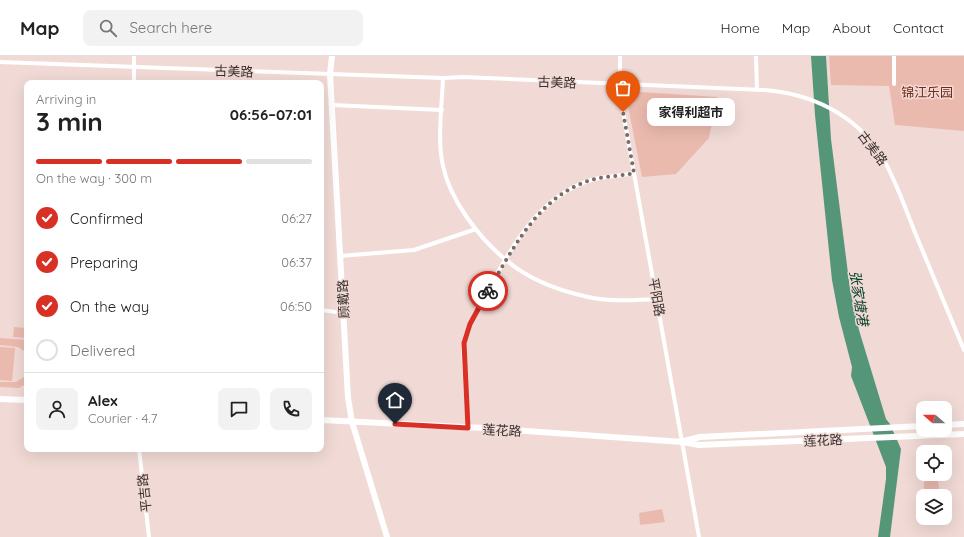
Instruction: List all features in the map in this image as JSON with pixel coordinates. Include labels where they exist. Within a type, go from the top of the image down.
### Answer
[{"type":"main road","name":"顾戴路","points":[[332,56],[330,74],[348,398],[352,422],[387,537]]},
{"type":"main road","points":[[0,399],[24,400]]},
{"type":"main road","name":"莲花路","points":[[324,420],[683,442],[699,445],[964,434]]},
{"type":"main road","points":[[952,425],[964,424]]},
{"type":"main road","name":"莲花路","points":[[683,442],[700,437],[916,426]]},
{"type":"street","points":[[134,56],[134,80]]},
{"type":"street","name":"平阳路","points":[[620,56],[619,84],[699,537]]},
{"type":"street","points":[[756,56],[757,90]]},
{"type":"street","points":[[894,56],[894,84]]},
{"type":"street","name":"古美路","points":[[0,62],[443,78],[463,77],[787,92],[809,99],[834,110],[861,131],[880,154],[888,168],[964,350]]},
{"type":"street","points":[[443,78],[441,156],[444,170],[455,196],[476,229],[506,261],[541,282],[576,294],[606,300],[657,299]]},
{"type":"street","points":[[332,105],[442,110]]},
{"type":"street","points":[[468,428],[463,349],[465,337],[470,324],[526,229],[558,197],[595,179],[634,173]]},
{"type":"street","points":[[340,256],[414,250],[476,229]]},
{"type":"street","points":[[324,310],[343,313]]},
{"type":"street","name":"平吉路","points":[[139,452],[149,537]]},
{"type":"green space","name":"锦江乐园","points":[[829,56],[964,56],[964,131],[895,125],[889,86],[831,85]]},
{"type":"green space","points":[[625,91],[717,97],[709,138],[676,174],[642,177]]},
{"type":"green space","points":[[14,327],[24,328],[24,338],[13,337]]},
{"type":"green space","points":[[0,338],[24,340],[24,351],[18,347],[0,345]]},
{"type":"green space","points":[[0,347],[15,348],[12,381],[0,380]]},
{"type":"green space","points":[[24,377],[24,385],[19,388],[0,387],[0,382],[16,382]]},
{"type":"green space","points":[[924,481],[938,481],[939,489],[924,489]]},
{"type":"green space","points":[[662,509],[665,522],[640,525],[639,513]]},
{"type":"shaded area","points":[[811,56],[826,56],[831,139],[850,289],[859,330],[886,419],[890,424],[901,449],[890,537],[878,537],[886,479],[886,467],[851,376],[852,367],[839,317],[832,280],[815,115]]},
{"type":"way so far","points":[[488,291],[515,244],[526,229],[558,197],[595,179],[618,177],[634,173],[623,112]]},
{"type":"place","name":"家得利超市","points":[[623,112]]},
{"type":"route","points":[[395,424],[468,428],[463,349],[465,337],[470,324],[488,291]]},
{"type":"water label","name":"张家塘港","points":[[859,298]]}]
